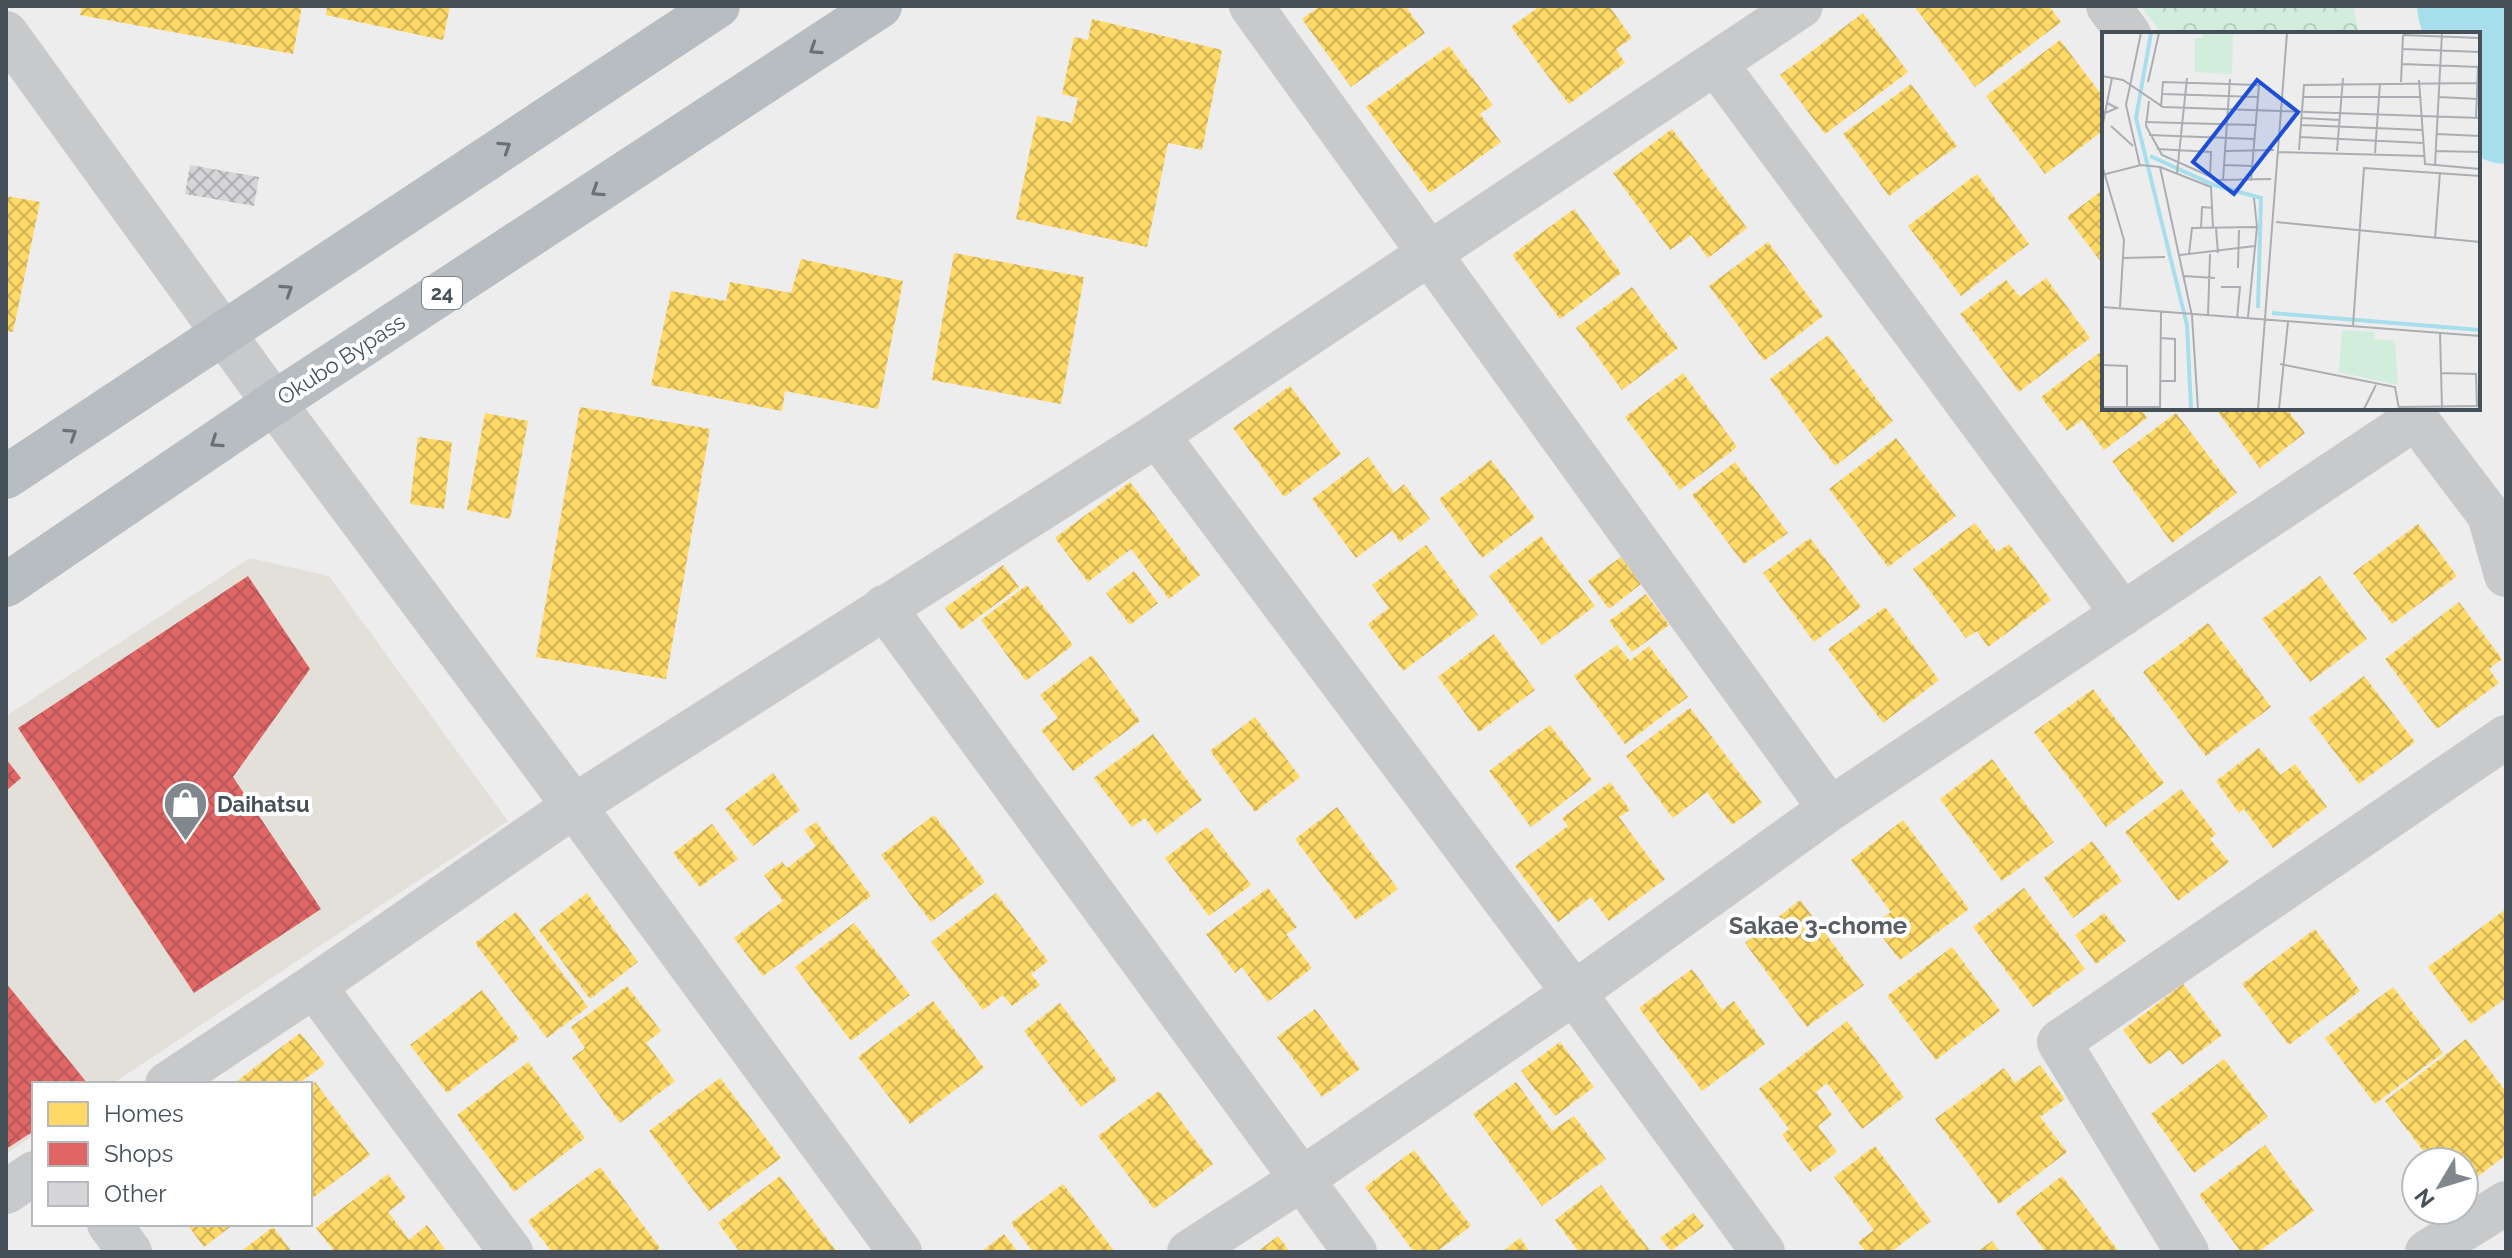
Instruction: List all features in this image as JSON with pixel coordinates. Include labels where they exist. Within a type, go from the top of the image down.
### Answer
[{"type":"highway","points":[[6,477],[718,6]]},
{"type":"highway","name":"Okubo Bypass","points":[[6,585],[274,403],[880,6]]},
{"type":"street","points":[[1251,6],[1830,809]]},
{"type":"street","points":[[170,1082],[574,806],[1157,435],[1801,6]]},
{"type":"street","points":[[2108,6],[2128,32]]},
{"type":"street","points":[[6,33],[274,403],[900,1252]]},
{"type":"street","points":[[1716,64],[2123,614]]},
{"type":"street","points":[[1189,1252],[1302,1179],[1574,993],[1830,809],[2123,614],[2412,413],[2489,515],[2506,575]]},
{"type":"street","points":[[1157,435],[1574,993],[1763,1252]]},
{"type":"street","points":[[884,607],[1355,1252]]},
{"type":"street","points":[[2187,1252],[2059,1042],[2506,737]]},
{"type":"street","points":[[314,986],[511,1252]]},
{"type":"street","points":[[6,1192],[32,1174]]},
{"type":"street","points":[[2427,1252],[2506,1203]]},
{"type":"street","points":[[110,1226],[130,1252]]},
{"type":"shaded area","points":[[250,558],[329,576],[508,821],[115,1082],[32,1082],[32,1136],[6,1154],[6,716]]},
{"type":"green space","points":[[2141,6],[2353,6],[2359,32],[2160,32]]},
{"type":"building: Homes","points":[[82,6],[302,6],[293,54],[80,15]]},
{"type":"building: Homes","points":[[327,6],[450,6],[443,40],[326,15]]},
{"type":"building: Homes","points":[[1320,6],[1405,6],[1425,33],[1351,87],[1302,19]]},
{"type":"building: Homes","points":[[1540,6],[1609,6],[1632,38],[1616,49],[1625,63],[1569,104],[1511,27]]},
{"type":"building: Homes","points":[[1914,6],[2049,6],[2061,22],[1975,87]]},
{"type":"building: Homes","points":[[1863,13],[1908,72],[1825,134],[1780,75]]},
{"type":"building: Homes","points":[[1092,19],[1222,50],[1202,150],[1168,143],[1147,247],[1016,219],[1037,116],[1072,123],[1078,98],[1062,94],[1074,37],[1088,40]]},
{"type":"building: Homes","points":[[2060,40],[2102,95],[2102,131],[2045,174],[1986,96]]},
{"type":"building: Homes","points":[[1449,46],[1493,105],[1480,114],[1501,142],[1430,193],[1366,107]]},
{"type":"building: Homes","points":[[1911,84],[1957,146],[1889,196],[1843,134]]},
{"type":"building: Homes","points":[[1672,129],[1747,228],[1708,258],[1691,235],[1670,250],[1613,173]]},
{"type":"building: Homes","points":[[1977,174],[2029,244],[1961,296],[1908,226]]},
{"type":"building: Homes","points":[[2102,191],[2102,263],[2067,217]]},
{"type":"building: Homes","points":[[6,196],[40,202],[13,332],[6,331]]},
{"type":"building: Homes","points":[[1574,209],[1621,273],[1560,319],[1512,255]]},
{"type":"building: Homes","points":[[1768,242],[1823,316],[1764,361],[1709,286]]},
{"type":"building: Homes","points":[[954,253],[1084,277],[1061,404],[932,380]]},
{"type":"building: Homes","points":[[801,259],[903,281],[878,409],[785,391],[782,411],[651,385],[671,291],[726,301],[730,282],[791,293]]},
{"type":"building: Homes","points":[[2046,278],[2090,338],[2019,392],[1960,314],[2006,280],[2020,297]]},
{"type":"building: Homes","points":[[1632,287],[1678,348],[1622,390],[1576,328]]},
{"type":"building: Homes","points":[[1828,335],[1893,421],[1835,466],[1770,379]]},
{"type":"building: Homes","points":[[2099,353],[2102,357],[2102,410],[2141,410],[2147,418],[2104,450],[2082,420],[2067,431],[2041,397]]},
{"type":"building: Homes","points":[[1683,373],[1737,447],[1680,490],[1625,417]]},
{"type":"building: Homes","points":[[1290,386],[1341,454],[1284,497],[1233,428]]},
{"type":"building: Homes","points":[[580,407],[710,429],[666,679],[536,657]]},
{"type":"building: Homes","points":[[2216,410],[2288,410],[2305,433],[2260,468]]},
{"type":"building: Homes","points":[[485,413],[528,421],[510,519],[467,510]]},
{"type":"building: Homes","points":[[2176,413],[2237,493],[2172,543],[2112,461]]},
{"type":"building: Homes","points":[[418,437],[452,442],[444,509],[410,504]]},
{"type":"building: Homes","points":[[1896,438],[1956,516],[1888,567],[1829,489]]},
{"type":"building: Homes","points":[[1368,457],[1394,493],[1404,484],[1430,519],[1400,542],[1392,531],[1356,558],[1312,499]]},
{"type":"building: Homes","points":[[1491,460],[1535,518],[1482,558],[1439,499]]},
{"type":"building: Homes","points":[[1735,462],[1788,533],[1744,564],[1692,495]]},
{"type":"building: Homes","points":[[1130,482],[1200,575],[1169,599],[1131,549],[1088,582],[1055,538]]},
{"type":"building: Homes","points":[[1975,523],[1997,552],[2009,544],[2051,600],[1988,647],[1977,631],[1966,638],[1913,569]]},
{"type":"building: Homes","points":[[2418,524],[2457,576],[2392,624],[2353,573]]},
{"type":"building: Homes","points":[[1541,536],[1595,606],[1542,645],[1489,576]]},
{"type":"building: Homes","points":[[1810,538],[1861,607],[1814,642],[1763,573]]},
{"type":"building: Homes","points":[[1426,545],[1478,615],[1403,671],[1368,624],[1389,608],[1372,585]]},
{"type":"building: Homes","points":[[1621,557],[1641,584],[1609,609],[1588,581]]},
{"type":"building: Homes","points":[[1003,565],[1019,587],[961,630],[945,608]]},
{"type":"building: Homes","points":[[1134,571],[1158,603],[1130,625],[1106,593]]},
{"type":"building: Homes","points":[[2320,576],[2367,639],[2310,682],[2262,619]]},
{"type":"building: Homes","points":[[1027,585],[1073,645],[1026,681],[981,620]]},
{"type":"building: Homes","points":[[1646,594],[1669,625],[1632,652],[1609,621]]},
{"type":"building: Homes","points":[[2459,602],[2502,659],[2489,669],[2499,683],[2437,729],[2385,659]]},
{"type":"building: Homes","points":[[1885,607],[1939,680],[1883,723],[1828,649]]},
{"type":"building: Homes","points":[[2208,623],[2271,707],[2206,756],[2143,672]]},
{"type":"building: Homes","points":[[1494,634],[1535,690],[1479,732],[1438,677]]},
{"type":"building: Homes","points":[[1617,645],[1630,661],[1649,646],[1688,697],[1625,744],[1574,676]]},
{"type":"building: Homes","points":[[1092,655],[1140,721],[1073,771],[1041,730],[1058,718],[1040,695]]},
{"type":"building: Homes","points":[[2364,676],[2415,742],[2359,784],[2309,718]]},
{"type":"building: Homes","points":[[2093,689],[2164,783],[2106,827],[2034,732]]},
{"type":"building: Homes","points":[[1690,708],[1762,803],[1732,825],[1707,792],[1673,818],[1626,756]]},
{"type":"building: Homes","points":[[1255,717],[1300,777],[1255,812],[1210,751]]},
{"type":"building: Homes","points":[[1550,725],[1592,780],[1531,827],[1489,771]]},
{"type":"building: Homes","points":[[1153,734],[1202,800],[1157,834],[1145,818],[1132,827],[1094,778]]},
{"type":"building: Homes","points":[[2259,748],[2281,775],[2295,764],[2327,807],[2273,848],[2244,809],[2239,813],[2216,781]]},
{"type":"building: Homes","points":[[1992,759],[2054,842],[2002,881],[1940,799]]},
{"type":"building: Homes","points":[[773,773],[800,810],[753,846],[725,809]]},
{"type":"building: Homes","points":[[1610,782],[1630,810],[1619,817],[1665,879],[1609,921],[1591,897],[1558,922],[1515,866],[1568,826],[1562,818]]},
{"type":"building: Homes","points":[[2181,789],[2216,834],[2210,839],[2229,862],[2178,901],[2125,832]]},
{"type":"building: Homes","points":[[1337,807],[1398,889],[1356,920],[1295,839]]},
{"type":"building: Homes","points":[[934,815],[985,882],[931,922],[881,855]]},
{"type":"building: Homes","points":[[1903,820],[1969,909],[1900,960],[1873,925],[1891,912],[1851,860]]},
{"type":"building: Homes","points":[[816,822],[871,896],[763,976],[734,938],[783,901],[764,875],[782,862],[787,868],[816,846],[804,830]]},
{"type":"building: Homes","points":[[712,824],[738,859],[700,887],[673,853]]},
{"type":"building: Homes","points":[[1207,827],[1251,885],[1209,916],[1165,858]]},
{"type":"building: Homes","points":[[2092,841],[2122,881],[2073,918],[2044,878]]},
{"type":"building: Homes","points":[[1268,888],[1297,927],[1286,934],[1312,968],[1268,1002],[1242,967],[1235,973],[1206,934]]},
{"type":"building: Homes","points":[[2024,888],[2085,969],[2033,1007],[1973,927]]},
{"type":"building: Homes","points":[[587,893],[638,962],[590,999],[539,930]]},
{"type":"building: Homes","points":[[996,893],[1048,961],[1031,974],[1040,985],[1012,1006],[1003,995],[983,1010],[931,942]]},
{"type":"building: Homes","points":[[1800,900],[1864,985],[1807,1027],[1745,943]]},
{"type":"building: Homes","points":[[2506,909],[2506,998],[2471,1024],[2428,967]]},
{"type":"building: Homes","points":[[516,912],[588,1007],[547,1038],[475,943]]},
{"type":"building: Homes","points":[[2104,913],[2126,941],[2096,964],[2075,935]]},
{"type":"building: Homes","points":[[854,923],[910,995],[851,1041],[795,967]]},
{"type":"building: Homes","points":[[2315,929],[2360,991],[2289,1045],[2242,984]]},
{"type":"building: Homes","points":[[1952,947],[2000,1011],[1936,1060],[1887,996]]},
{"type":"building: Homes","points":[[1692,969],[1722,1010],[1734,1001],[1765,1044],[1702,1091],[1639,1008]]},
{"type":"building: Homes","points":[[2183,984],[2222,1035],[2182,1065],[2170,1050],[2149,1065],[2123,1030]]},
{"type":"building: Homes","points":[[627,986],[661,1031],[646,1043],[675,1081],[620,1123],[572,1058],[585,1048],[571,1027]]},
{"type":"building: Homes","points":[[2393,987],[2443,1053],[2375,1104],[2325,1038]]},
{"type":"building: Homes","points":[[482,990],[519,1039],[447,1093],[410,1045]]},
{"type":"building: Homes","points":[[933,1001],[984,1068],[910,1124],[858,1057]]},
{"type":"building: Homes","points":[[1060,1003],[1117,1080],[1081,1107],[1024,1031]]},
{"type":"building: Homes","points":[[1315,1009],[1360,1069],[1322,1097],[1277,1037]]},
{"type":"building: Homes","points":[[1847,1021],[1904,1097],[1862,1129],[1827,1083],[1816,1092],[1832,1115],[1818,1126],[1837,1152],[1810,1172],[1782,1135],[1789,1129],[1759,1089]]},
{"type":"building: Homes","points":[[300,1033],[325,1064],[301,1082],[237,1081]]},
{"type":"building: Homes","points":[[2466,1039],[2506,1092],[2506,1155],[2480,1175],[2480,1146],[2420,1146],[2385,1101]]},
{"type":"building: Homes","points":[[1560,1042],[1594,1087],[1555,1116],[1521,1071]]},
{"type":"building: Homes","points":[[2224,1059],[2268,1117],[2194,1173],[2151,1114]]},
{"type":"building: Homes","points":[[528,1062],[585,1138],[514,1192],[457,1115]]},
{"type":"building: Homes","points":[[2040,1065],[2065,1099],[2040,1117],[2067,1152],[1999,1204],[1935,1119],[2004,1068],[2015,1083]]},
{"type":"building: Homes","points":[[720,1078],[781,1158],[709,1211],[649,1131]]},
{"type":"building: Homes","points":[[315,1082],[370,1155],[312,1198],[312,1084]]},
{"type":"building: Homes","points":[[1516,1082],[1552,1131],[1574,1116],[1606,1159],[1542,1206],[1473,1114]]},
{"type":"building: Homes","points":[[1159,1091],[1213,1164],[1154,1209],[1098,1136]]},
{"type":"building: Homes","points":[[2265,1145],[2314,1211],[2258,1252],[2241,1252],[2199,1195]]},
{"type":"building: Homes","points":[[1875,1146],[1931,1221],[1891,1252],[1866,1252],[1858,1242],[1874,1230],[1834,1177]]},
{"type":"building: Homes","points":[[1414,1150],[1471,1226],[1436,1252],[1414,1252],[1365,1187]]},
{"type":"building: Homes","points":[[600,1167],[660,1248],[655,1252],[552,1252],[528,1221]]},
{"type":"building: Homes","points":[[388,1174],[406,1198],[388,1212],[409,1240],[427,1225],[445,1249],[441,1252],[335,1252],[316,1228]]},
{"type":"building: Homes","points":[[780,1176],[837,1252],[740,1252],[718,1223]]},
{"type":"building: Homes","points":[[2062,1176],[2119,1252],[2046,1252],[2015,1212]]},
{"type":"building: Homes","points":[[1063,1184],[1115,1252],[1033,1252],[1011,1223]]},
{"type":"building: Homes","points":[[1601,1185],[1651,1252],[1579,1252],[1555,1220]]},
{"type":"building: Homes","points":[[1693,1213],[1704,1226],[1671,1251],[1660,1238]]},
{"type":"building: Homes","points":[[188,1226],[231,1226],[204,1247]]},
{"type":"building: Homes","points":[[273,1227],[292,1252],[240,1252]]},
{"type":"building: Homes","points":[[1004,1234],[1018,1252],[981,1252]]},
{"type":"building: Homes","points":[[1278,1236],[1290,1252],[1257,1252]]},
{"type":"building: Homes","points":[[1520,1238],[1530,1252],[1502,1252]]},
{"type":"building: Homes","points":[[1992,1241],[2000,1252],[1977,1252]]},
{"type":"building: Shops","name":"Daihatsu","points":[[248,576],[310,669],[233,777],[321,909],[194,993],[18,728]]},
{"type":"building: Shops","points":[[6,759],[21,778],[6,791]]},
{"type":"building: Shops","points":[[6,983],[86,1082],[32,1082],[32,1132],[6,1149]]},
{"type":"building: Other","points":[[190,165],[259,177],[254,206],[185,194]]},
{"type":"waterway","points":[[2472,6],[2506,109]]},
{"type":"place","name":"Daihatsu","points":[[186,843]]},
{"type":"district","name":"Sakae 3-chome","points":[[1818,926]]}]
